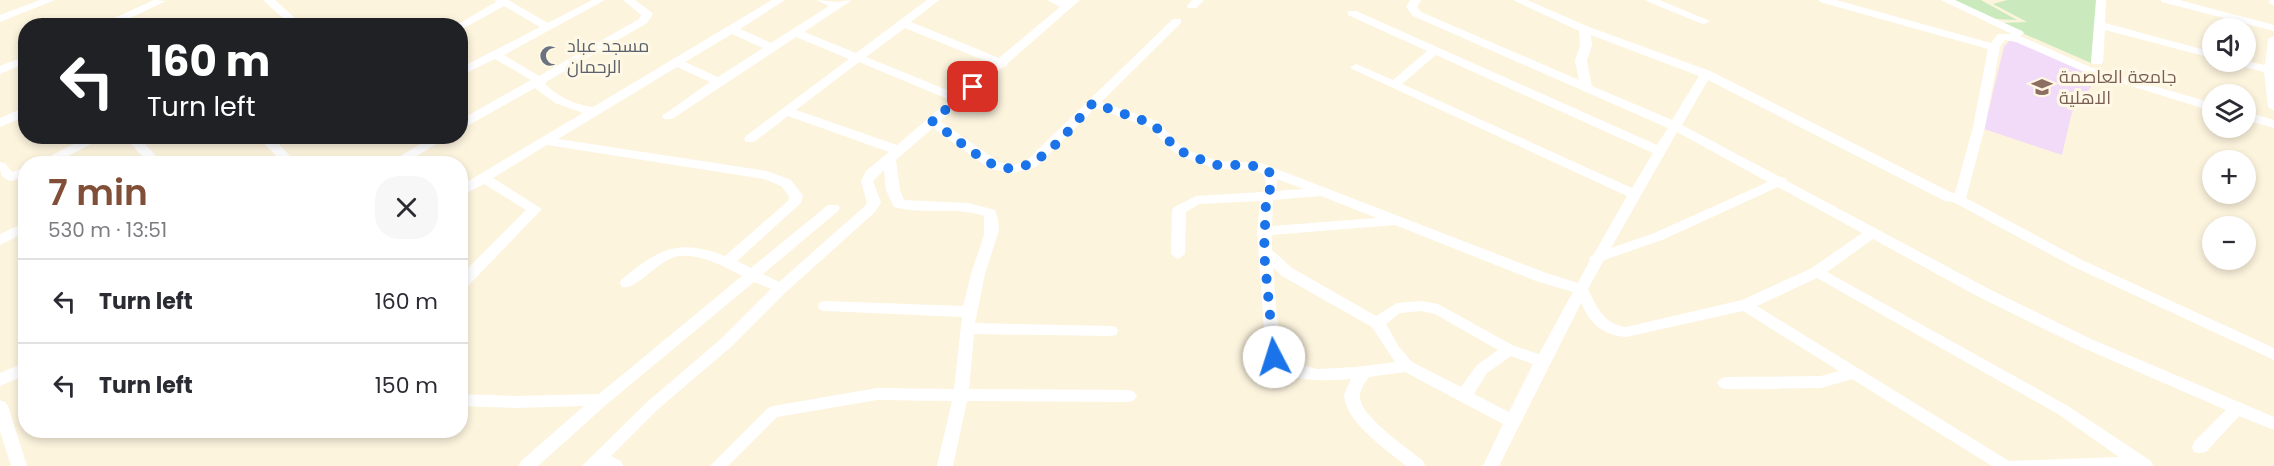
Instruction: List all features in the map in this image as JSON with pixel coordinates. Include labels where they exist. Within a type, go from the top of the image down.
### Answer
[{"type":"street","points":[[0,19],[50,0]]},
{"type":"street","points":[[120,18],[160,0]]},
{"type":"street","points":[[268,0],[289,18]]},
{"type":"street","points":[[468,69],[600,0]]},
{"type":"street","points":[[468,122],[643,21],[647,14],[645,11],[628,0]]},
{"type":"street","points":[[468,187],[780,0]]},
{"type":"street","points":[[821,0],[842,3]]},
{"type":"street","points":[[750,139],[934,0]]},
{"type":"street","points":[[1052,0],[1071,3]]},
{"type":"street","points":[[1416,0],[1411,6],[1418,14],[1675,126],[1781,181],[1982,292],[2076,338],[2274,424]]},
{"type":"street","points":[[1519,0],[1585,29],[1707,74],[1942,195],[1956,198],[2077,262],[2274,354]]},
{"type":"street","points":[[1649,0],[1704,21]]},
{"type":"street","points":[[1824,0],[1994,47]]},
{"type":"street","points":[[1946,0],[2096,67]]},
{"type":"street","points":[[2096,67],[2101,0]]},
{"type":"street","points":[[2166,0],[2274,28]]},
{"type":"street","points":[[468,21],[502,1],[548,27]]},
{"type":"street","points":[[668,116],[717,81],[842,3]]},
{"type":"street","points":[[595,461],[651,407],[727,342],[781,288],[822,254],[872,206],[874,203],[867,181],[893,154],[1003,64],[1071,3]]},
{"type":"street","points":[[1352,13],[1658,150]]},
{"type":"street","points":[[932,121],[995,166],[1014,169],[1031,164],[1177,21]]},
{"type":"street","points":[[903,23],[1003,64]]},
{"type":"street","points":[[2099,25],[2202,52]]},
{"type":"street","points":[[730,29],[771,47]]},
{"type":"street","points":[[1585,29],[1586,45],[1581,61],[1587,88]]},
{"type":"street","points":[[797,33],[958,99]]},
{"type":"street","points":[[1956,198],[1961,196],[1979,127],[1994,47],[1999,37],[2013,37],[2202,104]]},
{"type":"street","points":[[2274,39],[2270,70],[2274,107]]},
{"type":"street","points":[[1395,84],[1434,51]]},
{"type":"street","points":[[494,54],[540,81]]},
{"type":"street","points":[[0,70],[18,62]]},
{"type":"street","points":[[675,62],[717,81]]},
{"type":"street","points":[[1356,67],[1634,194]]},
{"type":"street","points":[[2256,67],[2270,70]]},
{"type":"street","points":[[1491,466],[1596,258],[1658,150],[1707,74]]},
{"type":"street","points":[[540,81],[540,86],[544,90],[567,104],[597,111]]},
{"type":"street","points":[[1093,103],[1153,124],[1175,147],[1186,154],[1216,165],[1250,165],[1269,171],[1396,222],[1553,281],[1581,289],[1597,321],[1617,332],[1626,332],[1745,305],[1817,272],[1874,232]]},
{"type":"street","points":[[786,111],[893,154]]},
{"type":"street","points":[[0,123],[18,115]]},
{"type":"street","points":[[2256,119],[2274,124]]},
{"type":"street","points":[[547,141],[667,162],[745,170],[786,183],[796,196],[794,203],[726,263]]},
{"type":"street","points":[[58,156],[83,144]]},
{"type":"street","points":[[138,144],[149,156]]},
{"type":"street","points":[[271,144],[284,156]]},
{"type":"street","points":[[406,156],[426,144]]},
{"type":"street","points":[[893,154],[893,190],[899,204],[915,208],[974,206],[990,213],[994,226],[973,284],[966,328],[961,395],[945,466]]},
{"type":"street","points":[[0,166],[11,177],[18,174]]},
{"type":"street","points":[[1269,171],[1272,183],[1264,231],[1264,252],[1274,357],[1279,364],[1299,374],[1407,366]]},
{"type":"street","points":[[468,277],[535,208],[484,178]]},
{"type":"street","points":[[1596,258],[1666,233],[1781,181]]},
{"type":"street","points":[[1178,254],[1179,210],[1182,206],[1196,200],[1323,193]]},
{"type":"street","points":[[527,466],[602,400],[833,208]]},
{"type":"street","points":[[1264,231],[1323,225],[1396,222]]},
{"type":"street","points":[[0,240],[18,230]]},
{"type":"street","points":[[627,283],[660,258],[675,252],[705,253],[750,276],[781,288]]},
{"type":"street","points":[[1264,252],[1287,272],[1377,323],[1386,334],[1393,350],[1407,366],[1512,421]]},
{"type":"street","points":[[1817,272],[2063,410],[2142,464]]},
{"type":"street","points":[[1745,305],[2005,466]]},
{"type":"street","points":[[825,306],[968,312]]},
{"type":"street","points":[[1377,323],[1397,308],[1421,306],[1438,309],[1509,350],[1544,362]]},
{"type":"street","points":[[966,328],[1111,331]]},
{"type":"street","points":[[1464,396],[1482,369],[1509,350]]},
{"type":"street","points":[[1366,370],[1355,387],[1352,398],[1354,408],[1367,423],[1417,466]]},
{"type":"street","points":[[0,380],[18,372]]},
{"type":"street","points":[[1725,383],[1821,382],[1856,372]]},
{"type":"street","points":[[718,466],[773,412],[877,394],[1129,396]]},
{"type":"street","points":[[468,400],[514,402],[602,400]]},
{"type":"street","points":[[0,406],[19,466]]},
{"type":"street","points":[[2199,447],[2236,409]]},
{"type":"street","points":[[595,461],[615,466]]},
{"type":"street","points":[[2013,466],[2142,464]]},
{"type":"shaded area","name":"جامعة العاصمة الاهلية","points":[[2011,39],[2100,75],[2072,112],[2062,155],[1984,129],[2004,47]]},
{"type":"green space","points":[[1953,0],[1981,0],[2017,20],[1994,19]]},
{"type":"green space","points":[[2007,0],[2097,0],[2091,63],[1999,23],[2027,22],[1993,4]]},
{"type":"place","name":"مسجد عباد الرحمان","points":[[550,56]]},
{"type":"place","name":"جامعة العاصمة الاهلية","points":[[2042,87]]},
{"type":"route","points":[[973,87],[932,121],[995,166],[1014,169],[1031,164],[1093,103],[1153,124],[1160,128],[1168,141],[1186,154],[1216,165],[1250,165],[1269,171],[1272,183],[1266,201],[1264,252],[1274,357]]}]
